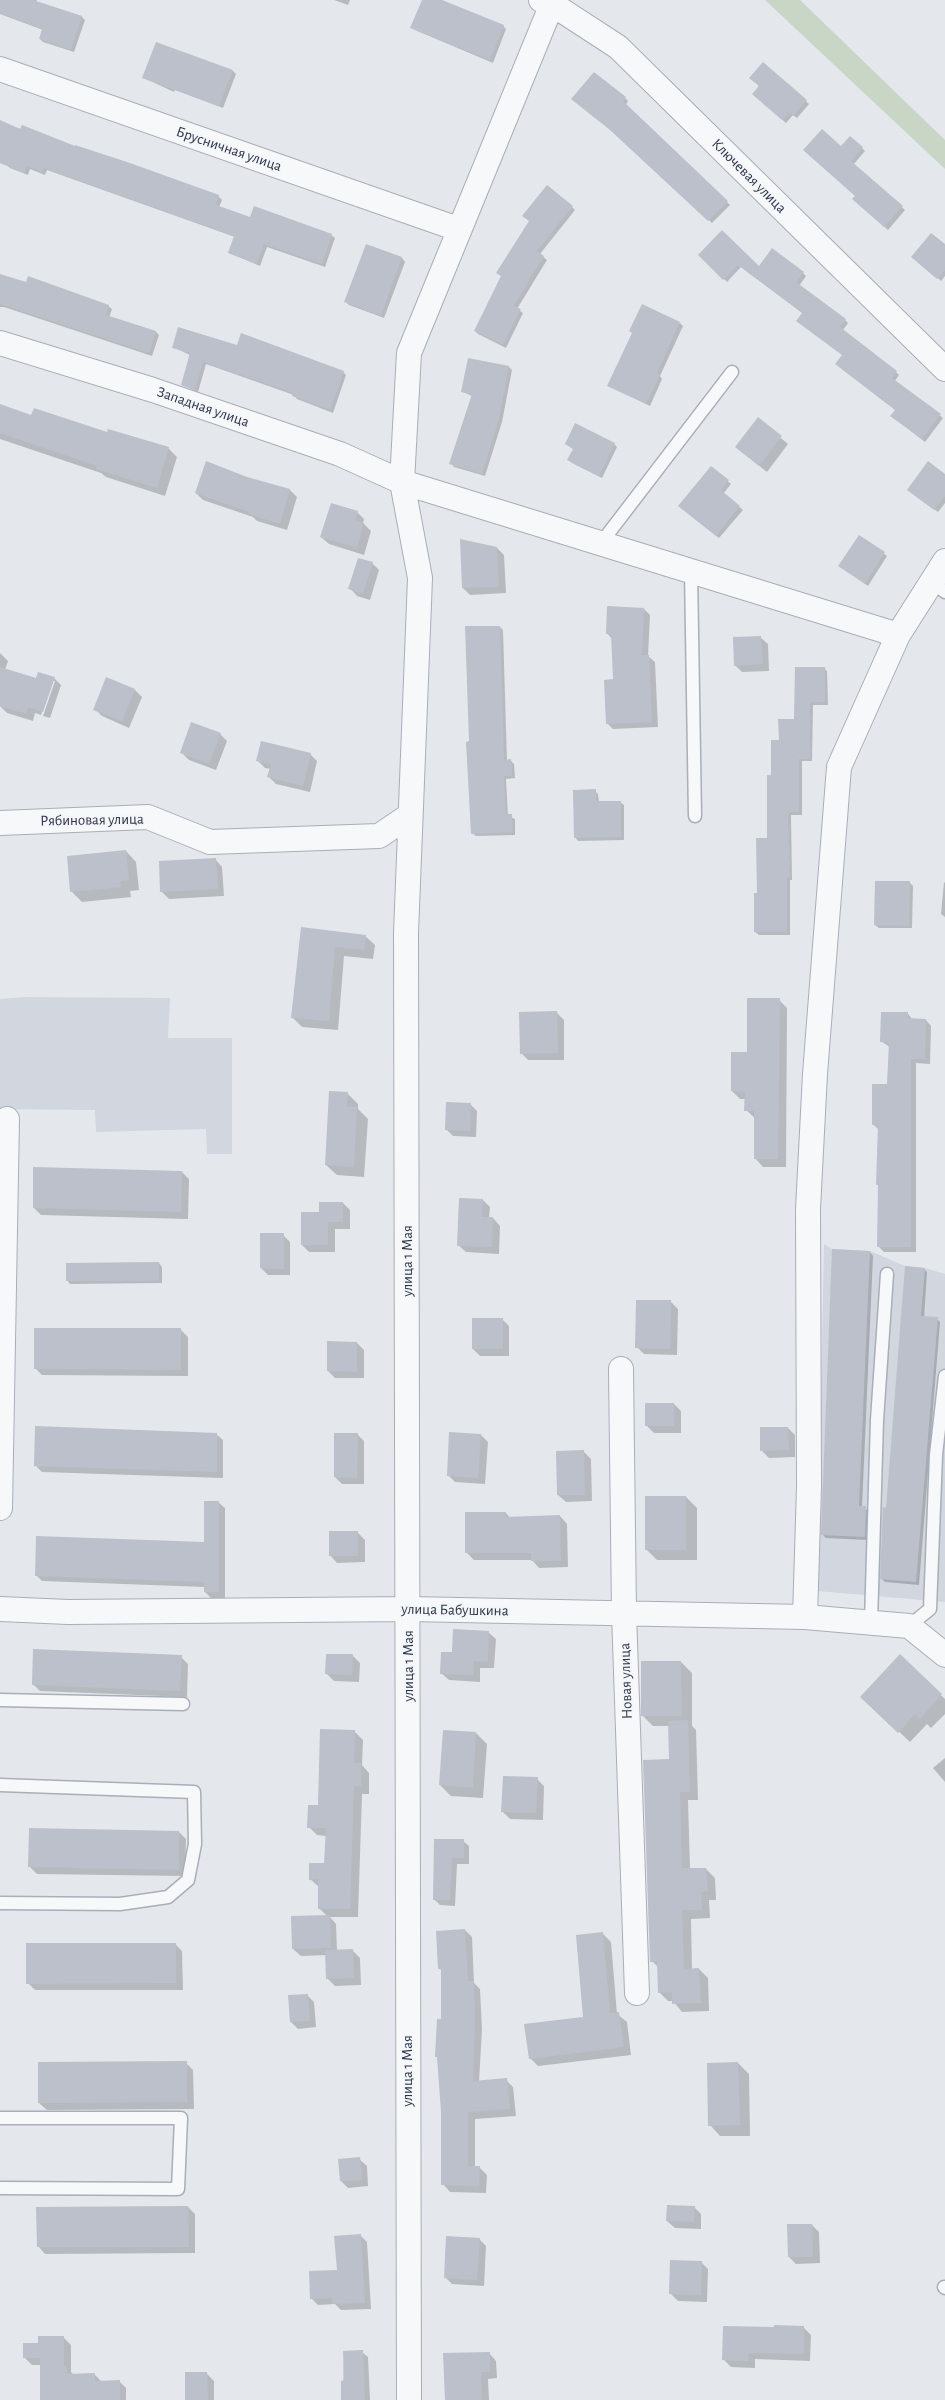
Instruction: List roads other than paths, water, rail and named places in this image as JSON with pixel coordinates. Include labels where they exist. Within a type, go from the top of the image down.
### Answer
[{"type":"street","name":"улица 1 Мая","points":[[409,2400],[407,2124],[409,1609],[406,933],[420,578],[402,482],[409,353],[547,2]]},
{"type":"street","name":"Ключевая улица","points":[[547,2],[618,47],[945,369]]},
{"type":"street","name":"Брусничная улица","points":[[0,69],[458,229]]},
{"type":"street","name":"Западная улица","points":[[0,343],[153,390],[340,454],[402,482],[898,635]]},
{"type":"street","points":[[805,1617],[809,1487],[808,1209],[815,1074],[839,767],[898,635],[938,587],[945,561]]},
{"type":"street","name":"Рябиновая улица","points":[[0,823],[148,817],[210,842],[379,836],[410,815]]},
{"type":"street","points":[[0,1508],[3,1244],[7,1119]]},
{"type":"street","name":"Новая улица","points":[[621,1369],[624,1612],[638,1993]]},
{"type":"street","name":"улица Бабушкина","points":[[0,1609],[68,1612],[409,1609],[624,1612],[805,1617],[909,1626]]},
{"type":"street","points":[[909,1626],[945,1655]]},
{"type":"lane","points":[[601,543],[732,372]]},
{"type":"lane","points":[[691,571],[695,816]]},
{"type":"lane","points":[[871,1622],[878,1420],[887,1274]]},
{"type":"lane","points":[[909,1626],[930,1609],[936,1455],[945,1376]]},
{"type":"lane","points":[[0,1700],[183,1704]]},
{"type":"lane","points":[[0,1785],[194,1792],[195,1844],[188,1880],[168,1897],[120,1904],[0,1903]]},
{"type":"lane","points":[[0,2118],[181,2118],[178,2189],[0,2188]]}]
